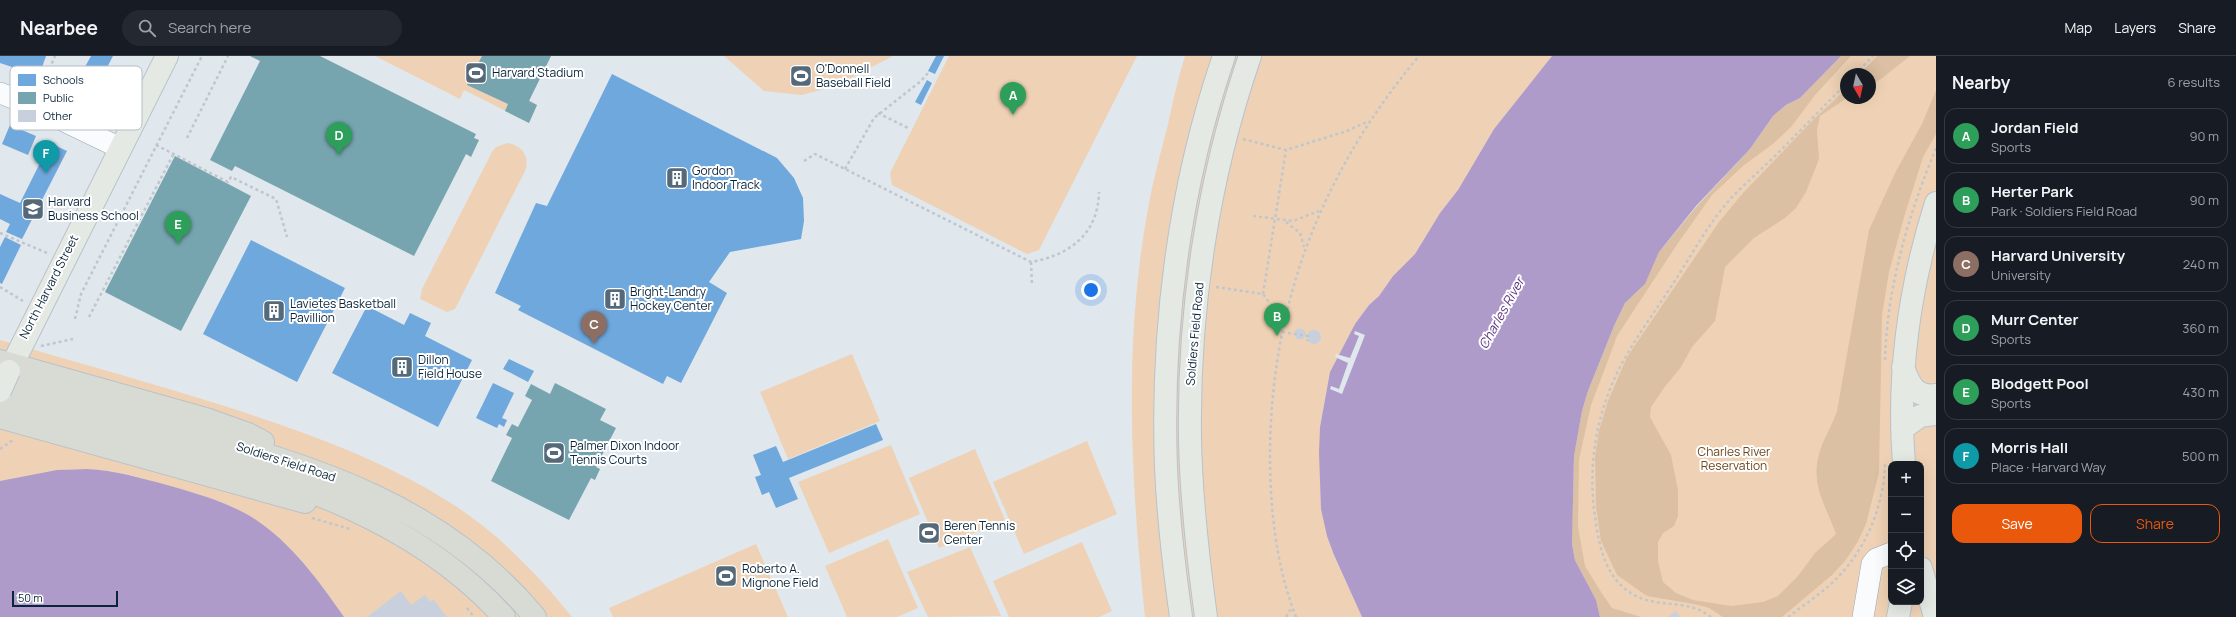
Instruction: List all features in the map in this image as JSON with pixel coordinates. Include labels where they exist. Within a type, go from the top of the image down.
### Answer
[{"type":"highway","name":"Soldiers Field Road","points":[[4,373],[315,470],[398,506],[444,533],[494,573],[535,617]]},
{"type":"highway","name":"Soldiers Field Road","points":[[0,397],[279,478],[318,493],[376,520],[438,558],[467,581],[504,617]]},
{"type":"highway","points":[[0,417],[376,520]]},
{"type":"main road","name":"North Harvard Street","points":[[142,105],[167,56]]},
{"type":"main road","name":"Soldiers Field Road","points":[[1181,617],[1172,546],[1166,467],[1166,392],[1170,317],[1185,207],[1202,133],[1224,56]]},
{"type":"main road","name":"Soldiers Field Road","points":[[1206,617],[1195,530],[1191,470],[1190,409],[1195,310],[1216,174],[1233,107],[1250,56]]},
{"type":"main road","name":"North Harvard Street","points":[[4,373],[129,130]]},
{"type":"main road","points":[[1904,461],[1902,429],[1903,367],[1908,320],[1918,270],[1936,203]]},
{"type":"main road","points":[[1903,367],[1914,390],[1922,394],[1936,395]]},
{"type":"main road","points":[[1902,429],[1920,416],[1936,414]]},
{"type":"main road","points":[[1921,569],[1935,617]]},
{"type":"main road","points":[[1898,617],[1900,605]]},
{"type":"street","points":[[0,93],[10,97]]},
{"type":"street","points":[[83,130],[120,148]]},
{"type":"street","points":[[1863,617],[1872,564],[1876,559],[1888,554]]},
{"type":"path","points":[[51,66],[55,56]]},
{"type":"path","points":[[75,319],[81,294],[202,56]]},
{"type":"path","points":[[187,138],[228,56]]},
{"type":"path","points":[[1296,617],[1278,552],[1271,491],[1270,441],[1273,386],[1284,322],[1304,249],[1339,172],[1370,121],[1419,56]]},
{"type":"path","points":[[1862,68],[1873,56]]},
{"type":"path","points":[[845,169],[878,113],[921,81],[927,74],[930,76]]},
{"type":"path","points":[[1711,617],[1694,606],[1661,604],[1647,601],[1624,587],[1611,572],[1600,544],[1593,501],[1594,460],[1599,423],[1611,386],[1624,359],[1714,220],[1735,194],[1840,90]]},
{"type":"path","points":[[878,113],[910,129]]},
{"type":"path","points":[[1243,139],[1286,150],[1347,131],[1370,121]]},
{"type":"path","points":[[156,145],[228,182],[231,176],[276,198],[287,238]]},
{"type":"path","points":[[1263,294],[1286,150]]},
{"type":"path","points":[[804,162],[815,154],[1031,262],[1049,259],[1064,252],[1076,243],[1096,217],[1099,192]]},
{"type":"path","points":[[89,317],[173,155]]},
{"type":"path","points":[[1252,216],[1286,222],[1303,219],[1320,211]]},
{"type":"path","points":[[1286,222],[1300,233],[1304,249]]},
{"type":"path","points":[[0,234],[47,253]]},
{"type":"path","points":[[1031,262],[1032,284]]},
{"type":"path","points":[[0,287],[23,301]]},
{"type":"path","points":[[1216,288],[1263,294],[1284,322]]},
{"type":"path","points":[[1282,332],[1308,336],[1307,341]]},
{"type":"path","points":[[38,347],[73,338]]},
{"type":"path","points":[[0,449],[8,442]]},
{"type":"path","points":[[1788,617],[1825,589],[1844,571],[1859,550],[1876,511]]},
{"type":"path","points":[[1286,617],[1292,607]]},
{"type":"green space","name":"Harvard Stadium","points":[[375,56],[551,56],[529,100],[537,105],[529,123],[464,90],[460,99]]},
{"type":"green space","name":"O'Donnell Baseball Field","points":[[724,56],[893,56],[835,86],[802,95],[764,91]]},
{"type":"green space","points":[[949,56],[1137,56],[1039,250],[1027,254],[892,185],[890,173]]},
{"type":"green space","points":[[1185,56],[1552,56],[1494,129],[1458,190],[1440,213],[1415,254],[1393,276],[1379,296],[1369,305],[1355,324],[1330,372],[1320,427],[1320,482],[1334,555],[1362,617],[1145,617],[1133,464],[1132,362],[1135,310],[1140,260],[1150,198]]},
{"type":"green space","name":"Charles River Reservation","points":[[1841,56],[1936,56],[1936,617],[1600,617],[1572,544],[1572,502],[1588,391],[1659,252],[1800,98]]},
{"type":"green space","points":[[508,143],[518,147],[524,153],[527,161],[525,171],[455,309],[447,312],[420,299],[422,289],[492,152],[496,147]]},
{"type":"green space","points":[[0,340],[237,410],[351,451],[405,477],[432,491],[457,507],[489,531],[533,572],[572,617],[344,617],[308,569],[280,539],[248,515],[222,502],[140,478],[97,470],[65,470],[0,481]]},
{"type":"green space","points":[[852,354],[880,421],[788,459],[760,392]]},
{"type":"green space","points":[[1087,441],[1117,514],[1024,554],[993,482]]},
{"type":"green space","points":[[891,445],[920,514],[829,553],[798,482]]},
{"type":"green space","points":[[975,449],[1005,520],[939,548],[909,478]]},
{"type":"green space","points":[[888,539],[918,608],[897,617],[847,617],[825,566]]},
{"type":"green space","points":[[1082,542],[1112,611],[1099,617],[1009,617],[993,581]]},
{"type":"green space","name":"Roberto A. Mignone Field","points":[[756,544],[788,617],[613,617],[609,608]]},
{"type":"green space","points":[[970,547],[1001,616],[928,617],[907,572]]},
{"type":"shaded area","points":[[1841,56],[1851,56],[1815,95],[1791,127],[1774,143],[1743,166],[1712,195],[1678,243],[1617,336],[1591,405],[1579,460],[1578,527],[1585,566],[1612,608],[1641,617],[1600,617],[1596,600],[1575,560],[1572,544],[1574,455],[1582,411],[1588,391],[1614,326],[1625,303],[1645,284],[1659,252],[1697,206],[1750,149],[1773,116],[1786,105],[1800,98]]},
{"type":"shaded area","points":[[1877,56],[1910,56],[1876,82],[1876,68],[1866,68]]},
{"type":"shaded area","points":[[1936,90],[1936,134],[1923,157],[1905,214],[1889,272],[1882,315],[1879,473],[1866,524],[1857,543],[1845,561],[1832,575],[1782,617],[1723,617],[1709,608],[1699,605],[1647,596],[1617,575],[1601,541],[1596,507],[1595,457],[1599,431],[1608,401],[1627,357],[1719,222],[1743,193],[1813,120],[1840,95],[1840,103],[1820,116],[1817,130],[1819,159],[1806,192],[1796,208],[1785,218],[1754,238],[1725,267],[1715,321],[1692,347],[1681,367],[1651,407],[1650,417],[1671,455],[1678,490],[1678,516],[1674,526],[1663,533],[1658,542],[1658,561],[1663,582],[1676,593],[1693,600],[1731,606],[1763,602],[1778,596],[1798,576],[1815,553],[1836,534],[1819,491],[1817,481],[1818,458],[1837,411],[1869,230],[1896,171],[1922,124]]},
{"type":"water","name":"Charles River","points":[[1552,56],[1841,56],[1800,98],[1786,105],[1773,116],[1750,149],[1696,206],[1659,252],[1645,284],[1625,303],[1614,326],[1588,391],[1582,411],[1574,456],[1572,544],[1575,560],[1596,600],[1600,617],[1362,617],[1334,555],[1327,536],[1321,509],[1319,453],[1320,427],[1330,372],[1355,324],[1369,305],[1379,296],[1393,276],[1415,254],[1440,213],[1458,190],[1494,129]]},
{"type":"water","points":[[87,469],[137,477],[199,494],[248,515],[280,539],[294,553],[321,585],[344,617],[0,617],[0,481],[57,470]]},
{"type":"pier","points":[[1355,331],[1365,335],[1342,394],[1330,389],[1331,386],[1339,389],[1348,363],[1335,357],[1336,354],[1350,358],[1359,336],[1354,334]]},
{"type":"building: Schools","points":[[0,56],[46,56],[42,66],[10,66],[0,63]]},
{"type":"building: Schools","points":[[91,56],[113,56],[108,66],[85,66]]},
{"type":"building: Schools","points":[[936,56],[944,56],[935,74],[928,71]]},
{"type":"building: Schools","points":[[612,74],[777,158],[794,178],[803,198],[804,221],[801,239],[730,252],[709,282],[727,293],[681,383],[667,376],[663,384],[518,310],[521,306],[495,293],[536,203],[547,206]]},
{"type":"building: Schools","points":[[927,80],[932,83],[921,105],[915,102]]},
{"type":"building: Schools","points":[[10,125],[10,130],[22,130],[36,136],[28,155],[2,144]]},
{"type":"building: Schools","points":[[50,143],[67,151],[22,239],[6,232],[10,224],[0,219],[0,194],[20,203]]},
{"type":"building: Schools","points":[[5,237],[21,245],[2,284],[0,283],[0,247]]},
{"type":"building: Schools","name":"Lavietes Basketball Pavillion","points":[[251,240],[345,288],[297,382],[203,334]]},
{"type":"building: Schools","name":"Dillon Field House","points":[[367,306],[404,325],[410,313],[431,323],[425,336],[472,360],[438,427],[332,373]]},
{"type":"building: Schools","points":[[509,359],[534,371],[528,382],[503,369]]},
{"type":"building: Schools","points":[[493,383],[514,393],[502,418],[507,420],[504,427],[499,424],[497,428],[476,418]]},
{"type":"building: Schools","points":[[876,424],[883,440],[789,478],[798,499],[776,508],[769,492],[762,495],[755,477],[761,475],[753,455],[776,446],[783,462]]},
{"type":"building: Public","points":[[250,56],[320,56],[476,134],[474,138],[479,140],[471,157],[466,154],[414,256],[235,166],[232,171],[210,160],[260,61]]},
{"type":"building: Public","points":[[482,56],[551,56],[529,101],[537,105],[529,123],[505,111],[508,104],[467,85]]},
{"type":"building: Public","points":[[175,156],[251,196],[181,331],[105,292]]},
{"type":"building: Public","name":"Palmer Dixon Indoor Tennis Courts","points":[[555,383],[606,409],[600,420],[616,428],[596,467],[600,469],[595,480],[591,478],[569,520],[491,481],[512,438],[506,435],[512,424],[518,427],[532,400],[525,396],[531,384],[550,394]]},
{"type":"building: Other","points":[[1298,329],[1302,329],[1304,330],[1304,338],[1298,339],[1295,336],[1295,332]]},
{"type":"building: Other","points":[[1314,330],[1319,332],[1321,337],[1319,342],[1314,344],[1309,342],[1307,337],[1309,332]]},
{"type":"building: Other","points":[[401,591],[411,605],[425,595],[430,602],[433,599],[447,617],[367,617]]},
{"type":"building: Other","points":[[1676,611],[1680,617],[1668,617]]},
{"type":"place","name":"Harvard Stadium","points":[[476,73]]},
{"type":"place","name":"O'Donnell Baseball Field","points":[[801,76]]},
{"type":"place","name":"Jordan Field","points":[[1013,115]]},
{"type":"place","name":"Murr Center","points":[[339,155]]},
{"type":"place","name":"Morris Hall","points":[[46,173]]},
{"type":"place","name":"Gordon Indoor Track","points":[[677,178]]},
{"type":"place","name":"Harvard Business School","points":[[33,209]]},
{"type":"place","name":"Blodgett Pool","points":[[178,244]]},
{"type":"place","name":"Bright-Landry Hockey Center","points":[[615,299]]},
{"type":"place","name":"Lavietes Basketball Pavillion","points":[[274,311]]},
{"type":"place","name":"Herter Park","points":[[1277,336]]},
{"type":"place","name":"Harvard University","points":[[594,344]]},
{"type":"place","name":"Dillon Field House","points":[[402,367]]},
{"type":"place","name":"Palmer Dixon Indoor Tennis Courts","points":[[554,453]]},
{"type":"place","name":"Beren Tennis Center","points":[[929,533]]},
{"type":"place","name":"Roberto A. Mignone Field","points":[[726,576]]}]
